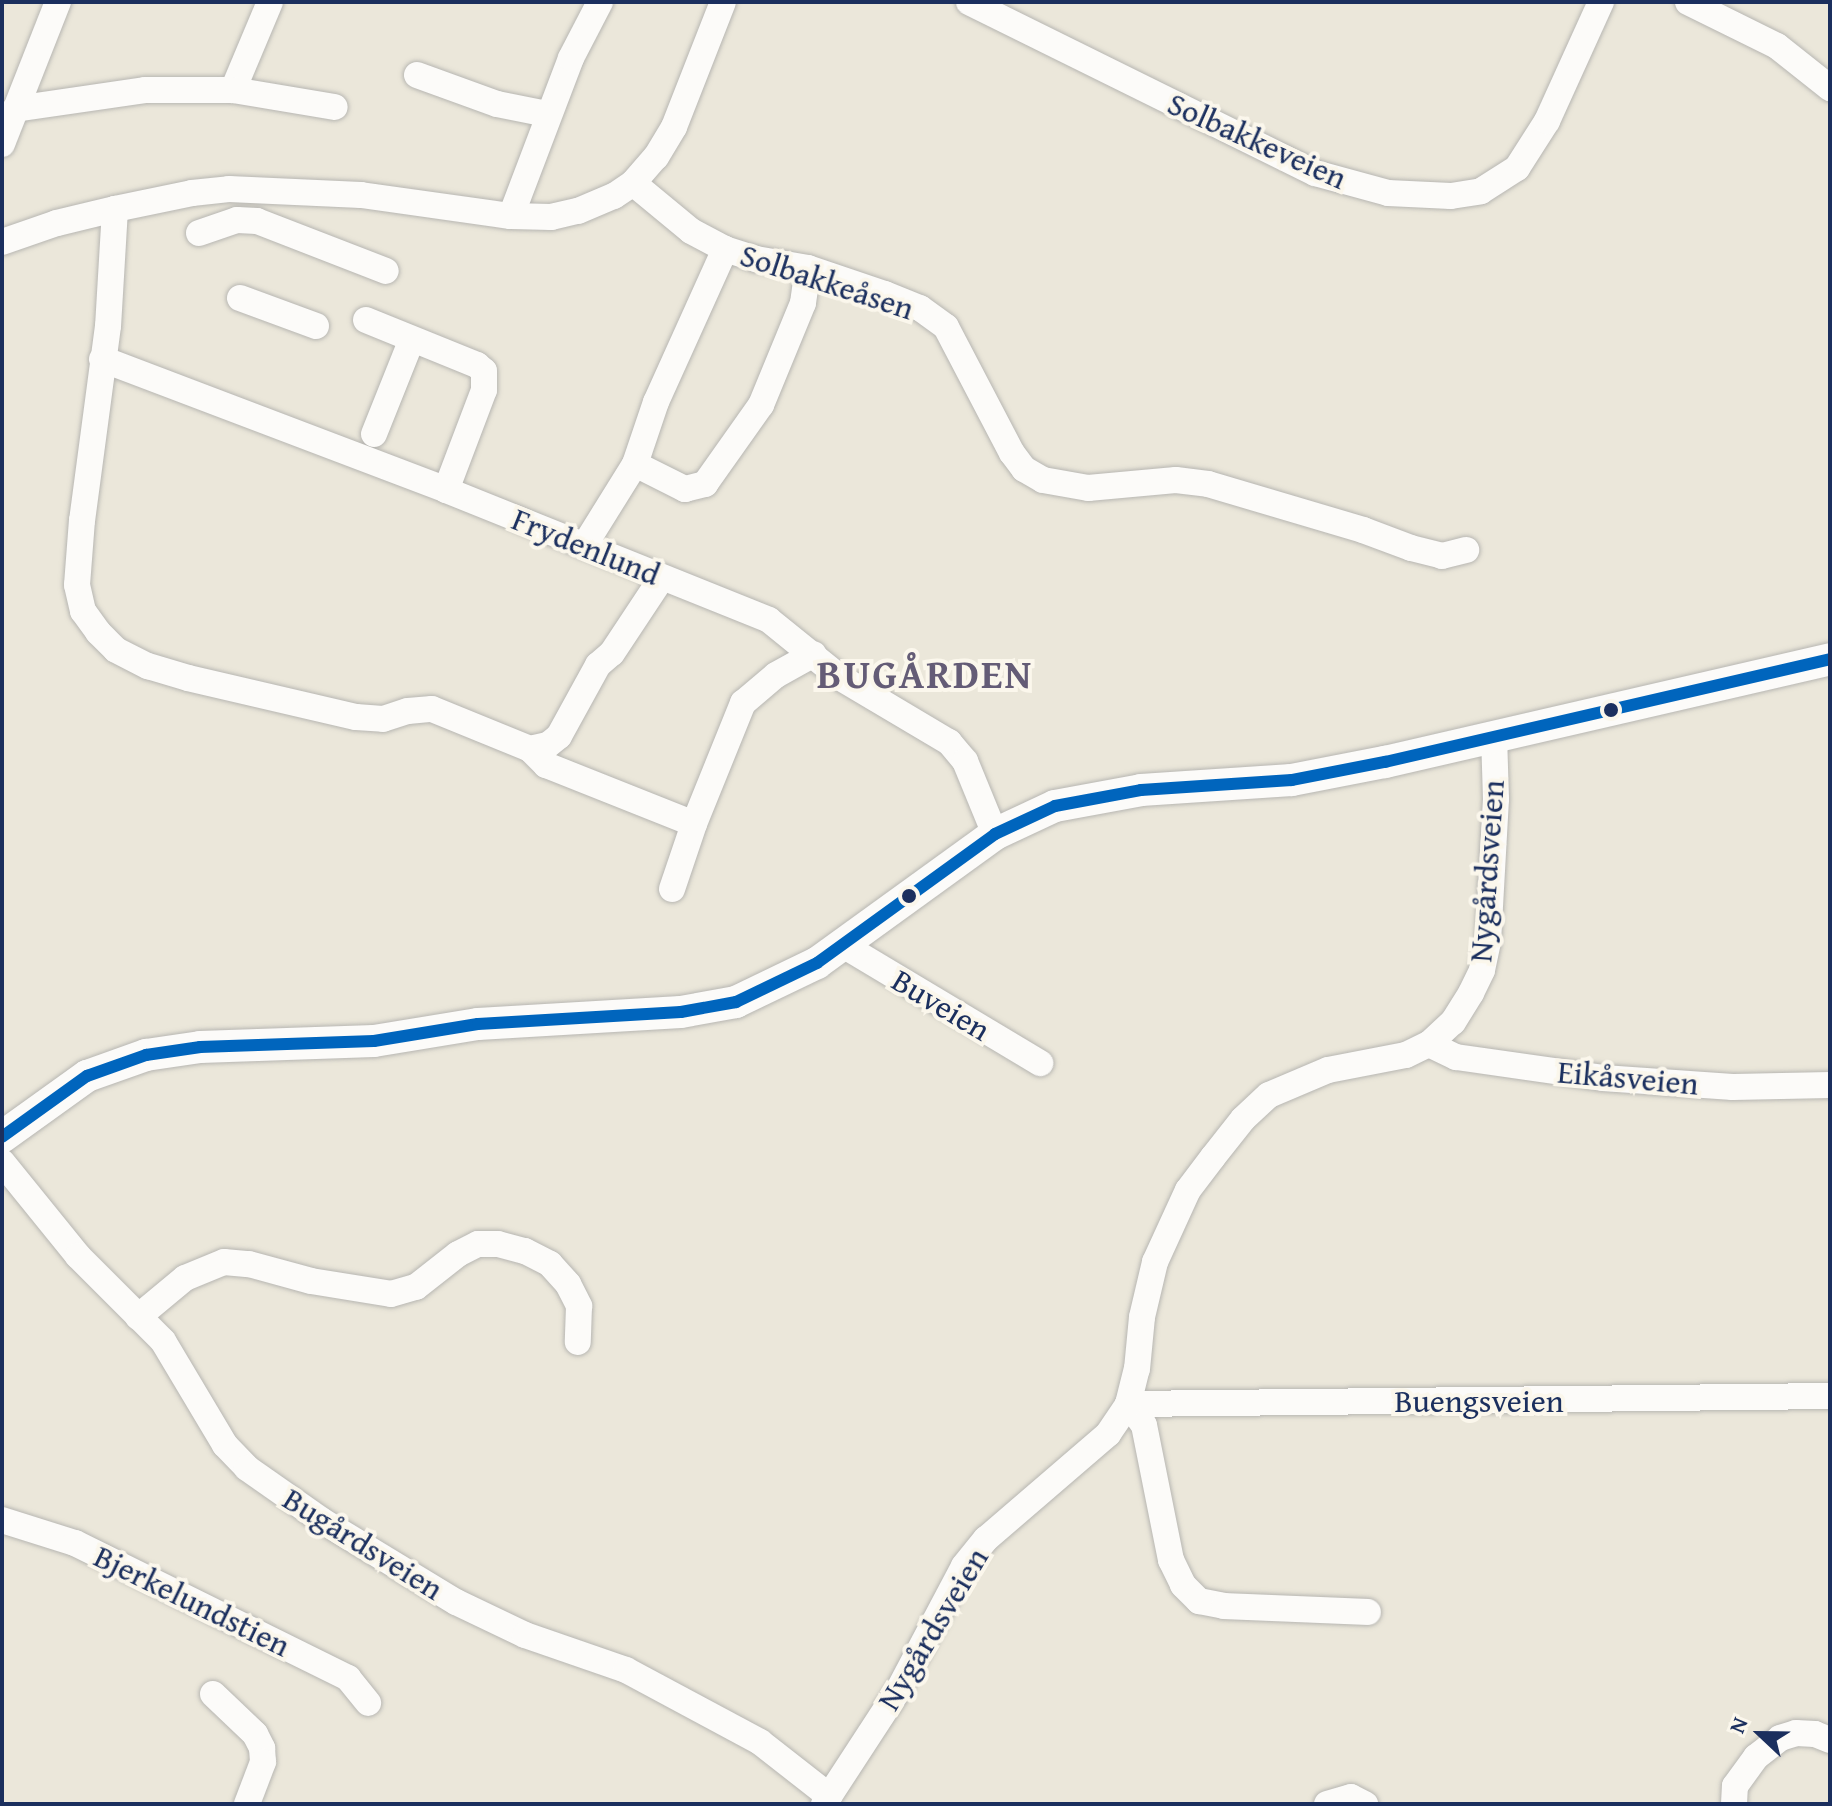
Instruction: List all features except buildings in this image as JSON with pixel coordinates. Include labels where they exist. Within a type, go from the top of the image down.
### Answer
[{"type":"street","points":[[2,144],[58,2]]},
{"type":"street","points":[[233,90],[270,2]]},
{"type":"street","points":[[511,216],[547,114],[600,2]]},
{"type":"street","points":[[2,242],[57,223],[192,193],[290,190],[361,195],[511,216],[551,217],[578,211],[614,196],[633,183],[656,157],[674,127],[723,2]]},
{"type":"street","name":"Solbakkeveien","points":[[969,2],[1315,173],[1388,193],[1451,196],[1481,191],[1517,168],[1559,98],[1601,2]]},
{"type":"street","points":[[1688,2],[1777,46],[1830,88]]},
{"type":"street","points":[[417,75],[497,104],[547,114]]},
{"type":"street","points":[[15,109],[145,90],[233,90],[335,107]]},
{"type":"street","name":"Solbakkeåsen","points":[[633,183],[691,231],[725,249],[808,268],[920,308],[946,327],[1012,453],[1024,469],[1043,480],[1088,488],[1162,480],[1208,484],[1442,556],[1466,550]]},
{"type":"street","points":[[115,209],[113,272],[77,585],[83,611],[98,632],[116,650],[148,666],[356,717],[383,719],[408,711],[432,709],[530,749],[546,765],[694,824]]},
{"type":"street","points":[[199,233],[237,220],[257,221],[386,271]]},
{"type":"street","points":[[584,546],[635,464],[656,402],[725,249]]},
{"type":"street","points":[[635,464],[685,489],[705,484],[761,405],[803,303],[808,268]]},
{"type":"street","points":[[240,298],[316,326]]},
{"type":"street","points":[[366,320],[484,371],[484,390],[446,490]]},
{"type":"street","points":[[374,434],[412,339]]},
{"type":"street","name":"Frydenlund","points":[[102,359],[446,490],[769,620],[841,678],[949,742],[965,761],[995,834]]},
{"type":"street","points":[[530,749],[548,745],[559,736],[598,665],[612,653],[661,579]]},
{"type":"street","points":[[672,889],[694,824],[743,703],[776,675],[814,654]]},
{"type":"street","points":[[2,1137],[87,1076],[146,1055],[200,1047],[374,1041],[478,1024],[681,1012],[757,995],[843,945],[995,834],[1025,818],[1083,798],[1141,790],[1292,780],[1830,661]]},
{"type":"street","name":"Nygårdsveien","points":[[826,1800],[899,1689],[964,1566],[986,1539],[1108,1434],[1128,1404],[1137,1369],[1142,1317],[1155,1262],[1171,1222],[1188,1190],[1243,1119],[1269,1095],[1301,1080],[1328,1070],[1406,1055],[1429,1044],[1453,1022],[1471,993],[1485,956],[1496,799],[1494,737]]},
{"type":"street","name":"Buveien","points":[[843,945],[1040,1063]]},
{"type":"street","name":"Eikåsveien","points":[[1429,1044],[1456,1057],[1603,1078],[1733,1087],[1830,1085]]},
{"type":"street","name":"Bugårdsveien","points":[[2,1162],[78,1256],[163,1341],[225,1445],[247,1468],[308,1511],[456,1602],[525,1635],[626,1670],[760,1742],[826,1800]]},
{"type":"street","points":[[138,1317],[185,1278],[224,1262],[249,1264],[311,1281],[391,1294],[416,1287],[458,1254],[478,1244],[498,1244],[525,1251],[550,1264],[568,1284],[579,1306],[578,1342]]},
{"type":"street","name":"Buengsveien","points":[[1128,1404],[1830,1396]]},
{"type":"street","points":[[1128,1404],[1144,1425],[1171,1560],[1183,1585],[1199,1601],[1224,1606],[1368,1612]]},
{"type":"street","name":"Bjerkelundstien","points":[[2,1520],[75,1543],[348,1678],[368,1703]]},
{"type":"street","points":[[213,1694],[255,1734],[262,1748],[263,1762],[247,1804]]},
{"type":"street","points":[[1734,1804],[1735,1786],[1756,1757],[1780,1738],[1796,1733],[1815,1734],[1830,1740]]},
{"type":"street","points":[[1327,1804],[1351,1797],[1365,1804]]},
{"type":"transit line","points":[[2,1137],[87,1076],[146,1055],[200,1047],[374,1041],[478,1024],[681,1012],[736,1002],[817,963],[995,834],[1055,806],[1141,790],[1292,780],[1385,762],[1830,659]]},
{"type":"district","name":"BUGÅRDEN","points":[[925,674]]}]
